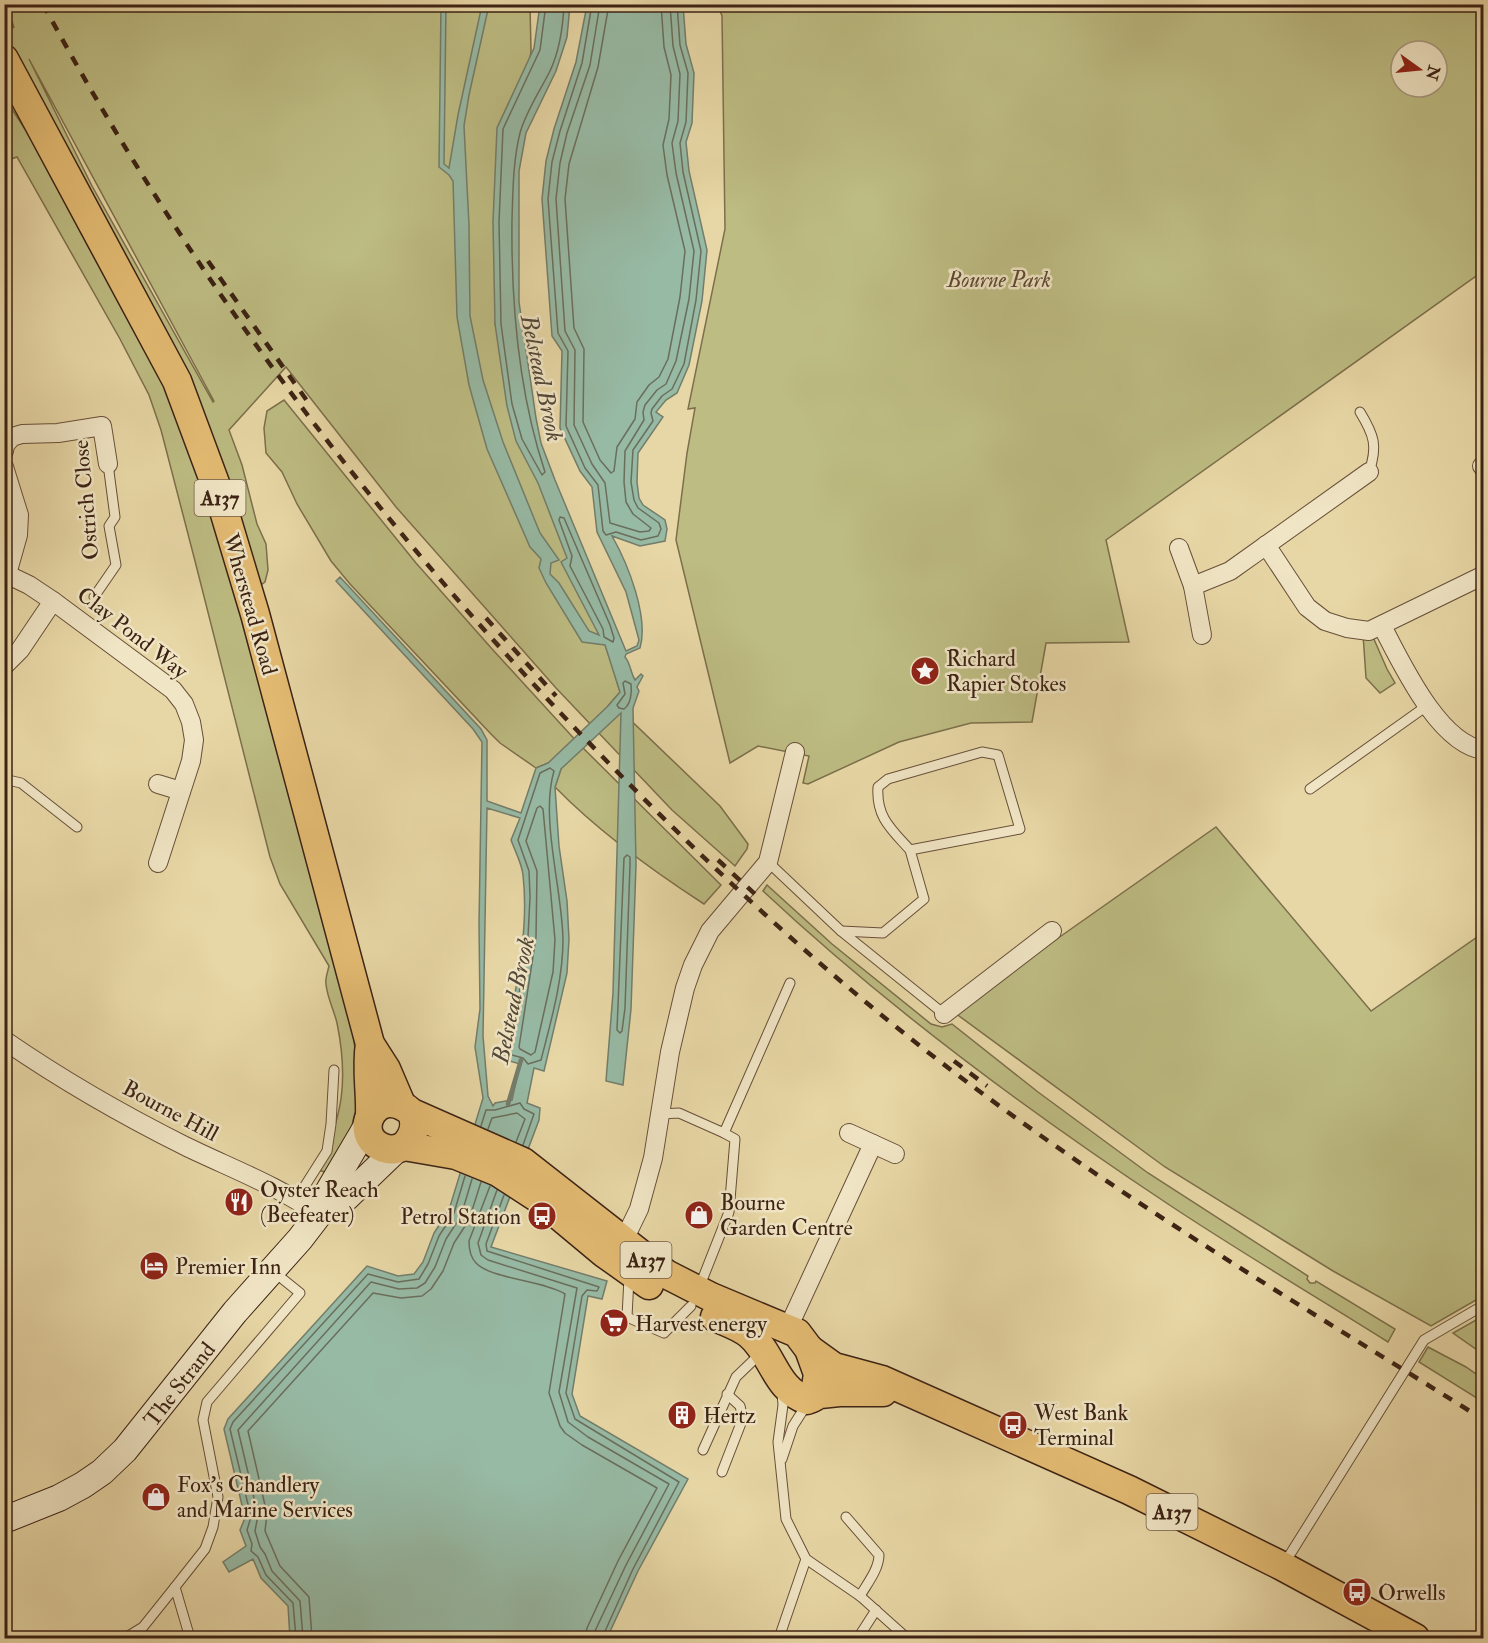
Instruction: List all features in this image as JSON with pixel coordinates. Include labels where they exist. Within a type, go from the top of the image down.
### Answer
[{"type":"main road","name":"Wherstead Road","points":[[4,59],[155,338],[181,391],[219,494],[255,614],[369,1044]]},
{"type":"main road","name":"A137","points":[[369,1044],[415,1119],[411,1139],[400,1148]]},
{"type":"main road","name":"A137","points":[[369,1044],[366,1065],[370,1102],[368,1132],[378,1145],[390,1150],[458,1144]]},
{"type":"main road","points":[[369,1120],[374,1109],[382,1104],[390,1102],[407,1108]]},
{"type":"main road","name":"A137","points":[[407,1108],[458,1144],[564,1192],[694,1299],[748,1333],[763,1351],[779,1379],[795,1396],[811,1399],[829,1393],[855,1392],[924,1398]]},
{"type":"main road","name":"The Strand","points":[[4,1520],[59,1498],[83,1485],[102,1472],[125,1450],[236,1312],[321,1212],[328,1192],[369,1120]]},
{"type":"main road","name":"The Strand","points":[[321,1212],[346,1198],[400,1148]]},
{"type":"main road","name":"A137","points":[[519,1172],[629,1271],[650,1285],[788,1328],[797,1333],[809,1349],[818,1374],[811,1399]]},
{"type":"main road","name":"A137","points":[[809,1349],[834,1367],[882,1380],[1129,1490],[1282,1566],[1415,1638]]},
{"type":"street","name":"Ostrich Close","points":[[4,451],[12,437],[22,434],[58,433],[102,426],[108,464]]},
{"type":"street","points":[[4,467],[19,515],[18,535],[6,573]]},
{"type":"street","points":[[1193,586],[1230,571],[1369,472]]},
{"type":"street","points":[[1266,545],[1307,607],[1325,621],[1347,628],[1369,631],[1382,626],[1484,575]]},
{"type":"street","points":[[1179,548],[1193,586],[1202,635]]},
{"type":"street","name":"Clay Pond Way","points":[[6,573],[53,601],[173,690],[184,704],[194,740],[191,761],[158,863]]},
{"type":"street","points":[[4,666],[20,650],[53,601]]},
{"type":"street","points":[[1382,626],[1410,681],[1449,732],[1475,749],[1484,750]]},
{"type":"street","points":[[623,1242],[639,1209],[646,1186],[679,1008],[693,965],[710,931],[768,862],[795,752]]},
{"type":"street","points":[[158,784],[181,791]]},
{"type":"street","points":[[944,1014],[1052,931]]},
{"type":"street","name":"Bourne Hill","points":[[4,1040],[88,1093],[170,1139],[321,1212]]},
{"type":"street","points":[[849,1133],[895,1154]]},
{"type":"street","points":[[788,1328],[873,1144]]},
{"type":"lane","points":[[1360,412],[1371,432],[1375,447],[1369,472]]},
{"type":"lane","name":"Ostrich Close","points":[[94,597],[116,565],[109,526],[115,517],[108,464]]},
{"type":"lane","points":[[1310,789],[1428,705]]},
{"type":"lane","points":[[841,931],[883,933],[924,899],[910,850],[887,824],[877,801],[878,787],[888,780],[982,752],[998,755],[1020,829],[910,850]]},
{"type":"lane","points":[[4,779],[21,783],[77,827]]},
{"type":"lane","points":[[768,862],[841,931],[944,1014]]},
{"type":"lane","points":[[724,1133],[790,982]]},
{"type":"lane","points":[[296,1200],[327,1151],[334,1070]]},
{"type":"lane","points":[[629,1271],[627,1317],[664,1333],[694,1299],[729,1212],[735,1139],[679,1113],[661,1114]]},
{"type":"lane","points":[[124,1638],[142,1627],[205,1549],[218,1510],[218,1497],[202,1420],[207,1402],[300,1293],[272,1271]]},
{"type":"lane","points":[[1282,1566],[1424,1340],[1484,1305]]},
{"type":"lane","points":[[703,1450],[736,1377],[763,1351]]},
{"type":"lane","points":[[779,1379],[783,1405],[778,1442],[786,1519],[806,1559],[860,1596],[907,1638]]},
{"type":"lane","points":[[722,1472],[743,1418],[740,1406],[727,1394]]},
{"type":"lane","points":[[780,1463],[793,1426],[811,1399]]},
{"type":"lane","points":[[846,1517],[879,1555],[876,1569],[860,1596]]},
{"type":"lane","points":[[779,1638],[806,1559]]},
{"type":"lane","points":[[175,1587],[190,1638]]},
{"type":"lane","points":[[858,1638],[876,1610]]},
{"type":"green space","points":[[7,5],[530,5],[531,51],[495,324],[620,692],[608,706],[622,712],[720,806],[748,844],[735,866],[672,810],[556,688],[396,507],[286,367],[229,430],[242,465],[257,524],[266,544],[268,570],[265,582],[259,586],[214,464],[5,49],[4,14],[14,28]],"holes":[[[29,59],[214,401],[92,186]]]},
{"type":"green space","name":"Bourne Park","points":[[718,5],[1483,5],[1483,271],[1106,540],[1129,642],[1046,643],[1032,722],[971,723],[899,742],[808,784],[803,783],[809,756],[758,746],[730,763],[676,540],[695,408],[688,409],[725,229],[722,16]]},
{"type":"green space","points":[[4,97],[42,155],[159,372],[194,453],[292,792],[352,1025],[359,1082],[356,1112],[351,1128],[325,1172],[318,1170],[338,1116],[343,1081],[341,1044],[326,984],[329,966],[280,884],[270,857],[161,430],[149,395],[120,339],[17,157],[5,161]]},
{"type":"green space","points":[[284,400],[416,563],[493,650],[579,744],[721,885],[704,904],[626,850],[555,787],[561,769],[548,763],[536,768],[500,743],[350,584],[331,561],[297,504],[282,472],[266,453],[264,428],[267,411]]},
{"type":"green space","points":[[1363,634],[1373,637],[1395,683],[1380,693],[1366,678]]},
{"type":"green space","points":[[1216,827],[1371,1011],[1483,933],[1483,1296],[1431,1326],[1333,1271],[1165,1167],[955,1013]]},
{"type":"green space","points":[[767,885],[832,944],[931,1024],[942,1027],[952,1024],[1038,1092],[1148,1173],[1308,1276],[1310,1283],[1316,1281],[1395,1329],[1388,1342],[1195,1222],[1010,1095],[909,1017],[810,934],[763,891]]},
{"type":"green space","points":[[1483,1316],[1483,1354],[1453,1333]]},
{"type":"green space","points":[[1428,1347],[1466,1367],[1483,1379],[1483,1402],[1419,1362]]},
{"type":"water","points":[[441,5],[446,5],[444,164],[449,168],[482,5],[489,5],[464,126],[469,225],[470,316],[483,380],[503,442],[540,533],[559,560],[551,563],[550,574],[559,583],[589,631],[599,635],[561,562],[567,558],[538,483],[516,441],[507,406],[495,324],[493,222],[497,128],[534,48],[540,5],[570,5],[567,37],[556,71],[526,133],[519,171],[519,302],[541,443],[626,651],[637,646],[639,640],[626,592],[597,532],[592,487],[580,471],[560,428],[562,351],[552,336],[542,199],[546,161],[576,62],[587,5],[683,5],[686,44],[694,73],[692,123],[686,142],[689,171],[707,250],[702,301],[689,365],[677,393],[666,400],[656,412],[663,417],[638,453],[639,498],[643,505],[665,520],[667,529],[665,541],[640,546],[612,536],[630,576],[642,621],[640,648],[626,654],[625,657],[635,680],[641,674],[643,676],[637,687],[639,691],[633,708],[636,865],[631,1009],[623,1085],[606,1081],[613,993],[621,713],[561,769],[555,787],[559,846],[567,901],[569,939],[567,973],[544,1071],[534,1068],[527,1103],[540,1108],[539,1120],[491,1247],[607,1281],[602,1299],[588,1296],[572,1394],[580,1416],[688,1479],[638,1571],[607,1638],[290,1638],[288,1606],[261,1578],[253,1559],[229,1572],[223,1562],[246,1546],[240,1530],[245,1518],[224,1429],[228,1419],[367,1266],[398,1276],[414,1274],[423,1262],[434,1233],[449,1210],[483,1098],[475,1047],[480,1009],[482,742],[473,729],[336,581],[340,577],[481,729],[487,740],[487,801],[521,813],[536,768],[548,763],[620,692],[605,645],[582,642],[546,583],[539,568],[541,559],[530,547],[487,449],[469,385],[457,317],[453,181],[439,167]],"holes":[[[487,808],[520,818],[511,840],[522,871],[525,898],[524,921],[519,967],[503,1059],[520,1064],[512,1100],[495,1103],[493,1106],[488,1096],[483,1036]]]},
{"type":"waterway","name":"Belstead Brook","points":[[508,1104],[521,1060]]},
{"type":"railway","points":[[43,4],[156,198],[218,291],[283,382],[422,558],[495,642],[617,772],[713,866],[811,956],[967,1082],[1029,1128],[1157,1214],[1484,1420]]},
{"type":"railway","points":[[208,261],[310,405]]},
{"type":"railway","points":[[486,618],[556,696]]},
{"type":"railway","points":[[718,860],[756,895]]},
{"type":"railway","points":[[954,1061],[987,1086]]},
{"type":"place","name":"Richard Rapier Stokes","points":[[925,671]]},
{"type":"place","name":"Oyster Reach (Beefeater)","points":[[239,1202]]},
{"type":"place","name":"Bourne Garden Centre","points":[[699,1215]]},
{"type":"place","name":"Petrol Station","points":[[542,1216]]},
{"type":"place","name":"Premier Inn","points":[[154,1266]]},
{"type":"place","name":"Harvest energy","points":[[614,1323]]},
{"type":"place","name":"Hertz","points":[[682,1415]]},
{"type":"place","name":"West Bank Terminal","points":[[1013,1425]]},
{"type":"place","name":"Fox's Chandlery and Marine Services","points":[[156,1497]]},
{"type":"place","name":"Orwells","points":[[1357,1592]]}]
